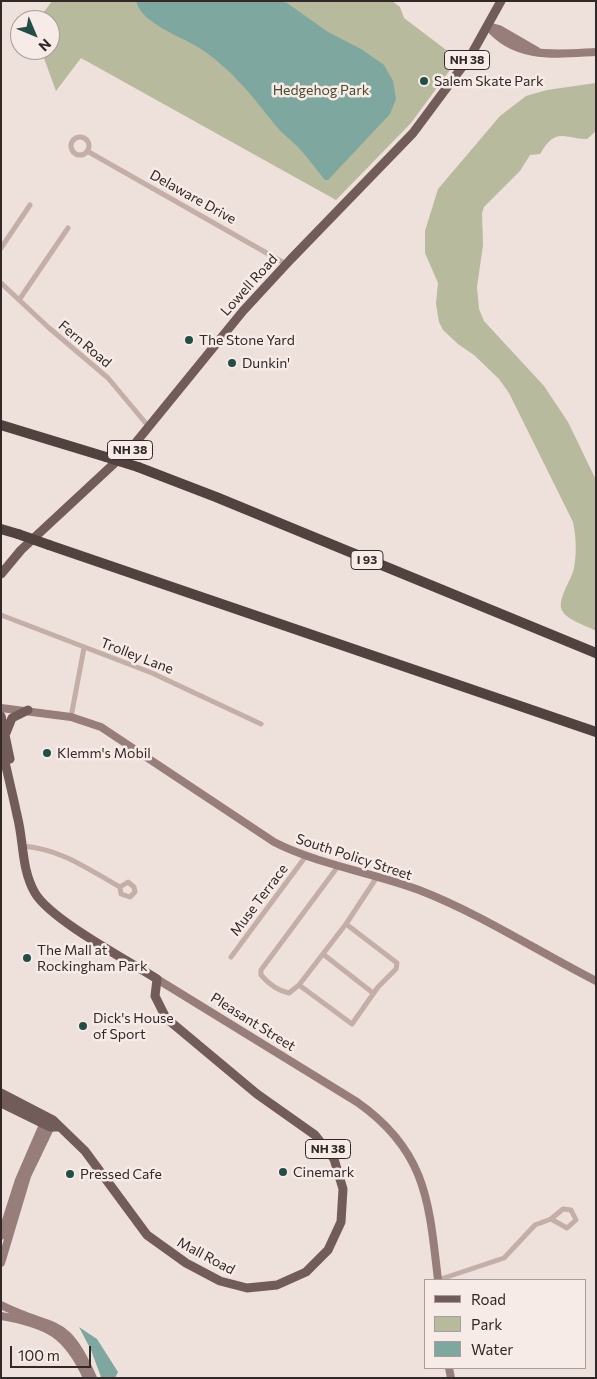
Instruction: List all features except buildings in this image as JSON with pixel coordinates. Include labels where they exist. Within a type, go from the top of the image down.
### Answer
[{"type":"highway","name":"I 93","points":[[1,425],[138,467],[216,497],[596,653]]},
{"type":"highway","points":[[1,528],[596,732]]},
{"type":"main road","name":"Lowell Road","points":[[1,574],[21,550],[124,455],[149,428],[227,330],[286,264],[413,133],[457,76],[501,1]]},
{"type":"main road","points":[[488,26],[541,53],[596,52]]},
{"type":"main road","name":"South Policy Street","points":[[1,708],[28,710],[70,717],[107,730],[269,838],[306,856],[419,890],[460,908],[596,981]]},
{"type":"main road","points":[[6,733],[12,718],[28,710]]},
{"type":"main road","name":"Pleasant Street","points":[[1,716],[20,804],[18,815]]},
{"type":"main road","name":"Pleasant Street","points":[[1,744],[18,815],[22,846],[30,882],[35,893],[47,908],[156,979],[357,1102],[386,1126],[403,1145],[421,1178],[428,1202],[438,1279]]},
{"type":"main road","name":"Mall Road","points":[[1,1093],[50,1123],[85,1151],[147,1235],[173,1255],[220,1282],[247,1288],[277,1285],[306,1272],[328,1250],[341,1222],[344,1198],[340,1174],[330,1153],[316,1135],[257,1094],[166,1018],[155,996],[156,979]]},
{"type":"main road","name":"Mall Road","points":[[1,1103],[50,1123]]},
{"type":"main road","points":[[1,1236],[18,1180],[50,1123]]},
{"type":"main road","points":[[1,1263],[27,1176],[50,1123]]},
{"type":"main road","points":[[1,1305],[63,1330],[80,1349],[93,1378]]},
{"type":"main road","points":[[1,1316],[44,1328],[60,1337],[71,1347],[87,1378]]},
{"type":"street","name":"Delaware Drive","points":[[87,151],[286,264]]},
{"type":"street","points":[[1,248],[30,205]]},
{"type":"street","points":[[19,300],[68,228]]},
{"type":"street","name":"Fern Road","points":[[1,283],[108,378],[149,428]]},
{"type":"street","name":"Trolley Lane","points":[[1,615],[152,673],[210,698],[261,724]]},
{"type":"street","points":[[70,717],[84,648]]},
{"type":"street","points":[[22,846],[53,851],[120,887]]},
{"type":"street","name":"Muse Terrace","points":[[231,957],[306,856]]},
{"type":"street","points":[[340,865],[261,970],[261,975],[266,981],[283,992],[289,993],[299,985],[346,924],[377,877]]},
{"type":"street","points":[[299,985],[352,1024],[373,993],[396,969],[397,963],[346,924]]},
{"type":"street","points":[[323,954],[373,993]]},
{"type":"street","points":[[441,1279],[504,1258],[535,1225],[551,1219],[560,1211],[567,1209],[574,1212],[576,1220],[568,1228],[559,1226],[551,1219]]},
{"type":"green space","name":"Hedgehog Park","points":[[52,1],[392,1],[400,7],[404,18],[458,59],[411,123],[336,200],[81,58],[56,91],[45,60],[60,60],[60,10],[45,10]]},
{"type":"green space","points":[[596,83],[596,131],[587,139],[565,136],[555,137],[540,154],[530,155],[520,171],[484,207],[482,213],[483,245],[477,287],[479,309],[484,321],[544,386],[568,422],[596,480],[596,631],[569,618],[561,607],[562,596],[573,573],[575,562],[576,545],[573,522],[509,393],[499,379],[474,355],[443,330],[439,322],[436,304],[438,283],[425,253],[425,231],[438,189],[500,116],[526,96],[547,90]]},
{"type":"water","points":[[136,1],[279,1],[287,3],[328,32],[361,49],[384,65],[393,81],[396,99],[390,114],[328,180],[325,180],[302,151],[276,126],[250,94],[221,64],[198,47],[153,22],[139,9]]},
{"type":"water","points":[[79,1327],[97,1339],[118,1372],[115,1378],[101,1377],[91,1350]]},
{"type":"place","name":"Salem Skate Park","points":[[424,81]]},
{"type":"place","name":"The Stone Yard","points":[[189,340]]},
{"type":"place","name":"Dunkin'","points":[[232,363]]},
{"type":"place","name":"Klemm's Mobil","points":[[47,753]]},
{"type":"place","name":"The Mall at Rockingham Park","points":[[27,958]]},
{"type":"place","name":"Dick's House of Sport","points":[[83,1026]]},
{"type":"place","name":"Cinemark","points":[[283,1172]]},
{"type":"place","name":"Pressed Cafe","points":[[70,1174]]}]
